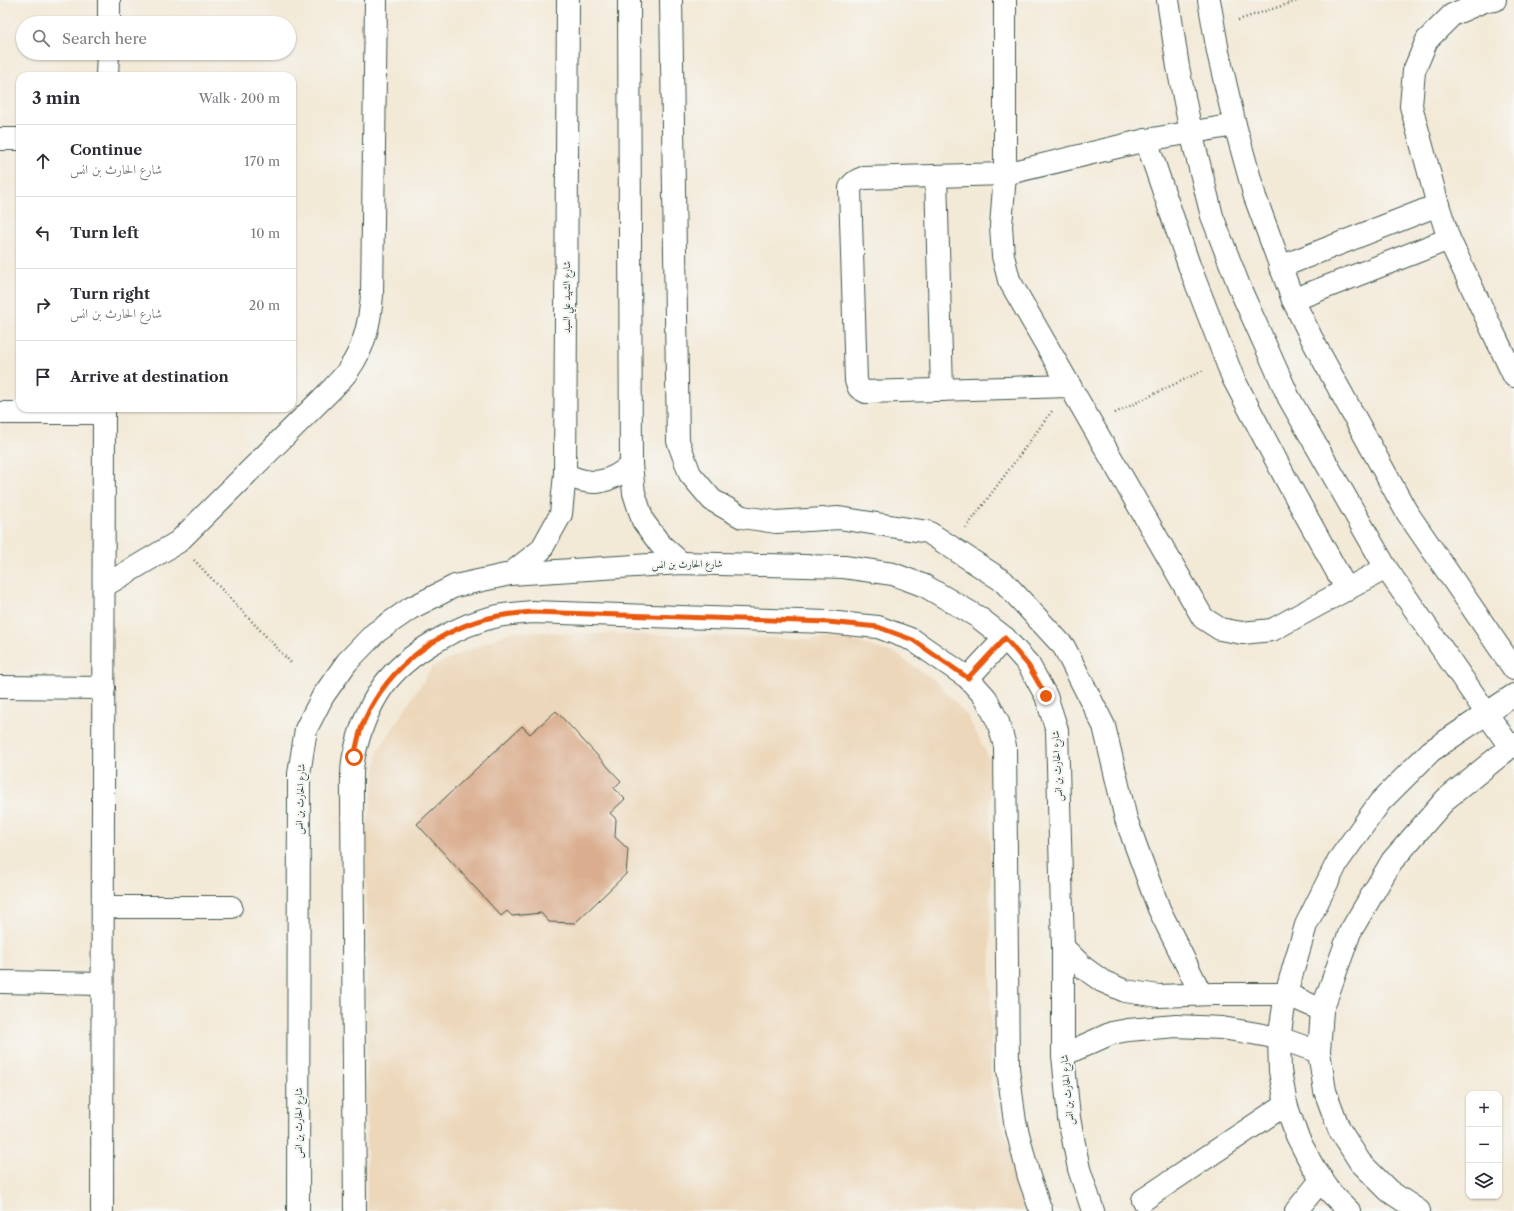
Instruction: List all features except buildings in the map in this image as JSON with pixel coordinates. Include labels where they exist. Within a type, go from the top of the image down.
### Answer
[{"type":"street","points":[[109,0],[109,16]]},
{"type":"street","points":[[104,586],[178,542],[333,388],[350,369],[362,346],[370,321],[372,295],[376,0]]},
{"type":"street","name":"شارع الشهيد علي السيد","points":[[510,574],[541,550],[561,514],[565,474],[568,0]]},
{"type":"street","points":[[629,0],[631,465],[634,494],[643,521],[660,544],[681,563]]},
{"type":"street","points":[[671,0],[678,441],[690,474],[712,500],[742,517],[776,522],[839,518],[928,532],[1003,581],[1064,647],[1104,726],[1126,819],[1159,909],[1200,994]]},
{"type":"street","points":[[1005,0],[1005,174],[1001,226],[1003,256],[1009,280],[1203,618],[1220,629],[1242,633],[1272,630],[1386,568]]},
{"type":"street","points":[[1168,0],[1178,67],[1191,132],[1212,216],[1241,291],[1289,398],[1386,568],[1486,713],[1512,746],[1446,799],[1392,861],[1350,932],[1322,1010],[1319,1052],[1325,1091],[1339,1129],[1360,1162],[1389,1191],[1419,1211]]},
{"type":"street","points":[[1209,0],[1235,125],[1255,196],[1293,300],[1314,343],[1406,511],[1514,669]]},
{"type":"street","points":[[1495,0],[1484,1],[1452,15],[1427,40],[1414,71],[1411,106],[1438,206],[1449,239],[1514,376]]},
{"type":"street","points":[[107,72],[108,60]]},
{"type":"street","points":[[1070,386],[866,392],[856,385],[850,188],[855,181],[863,178],[1005,174],[1146,140],[1235,125]]},
{"type":"street","points":[[0,140],[16,139]]},
{"type":"street","points":[[1146,140],[1189,265],[1233,378],[1283,474],[1347,590]]},
{"type":"street","points":[[936,176],[942,390]]},
{"type":"street","points":[[1280,267],[1438,206]]},
{"type":"street","points":[[1293,300],[1449,239]]},
{"type":"street","points":[[0,413],[52,412]]},
{"type":"street","points":[[102,1211],[104,412]]},
{"type":"street","points":[[565,474],[578,480],[592,483],[607,481],[620,474],[631,465]]},
{"type":"street","name":"شارع الحارث بن انس","points":[[298,1211],[300,774],[306,729],[323,696],[347,662],[375,633],[411,608],[455,586],[510,574],[681,563],[844,567],[893,574],[925,586],[978,618],[1005,638],[1028,665],[1046,696],[1057,730],[1063,947],[1063,1055],[1069,1118],[1078,1169],[1093,1211]]},
{"type":"street","points":[[355,1211],[352,796],[354,757],[364,720],[384,686],[407,661],[435,641],[465,626],[498,616],[532,612],[828,622],[878,627],[913,640],[968,678],[986,698],[998,722],[1005,746],[1008,1070],[1015,1122],[1029,1177],[1042,1211]]},
{"type":"street","points":[[968,678],[1005,638]]},
{"type":"street","points":[[0,686],[104,688]]},
{"type":"street","points":[[1349,1211],[1331,1193],[1312,1166],[1296,1136],[1286,1104],[1280,1071],[1279,1038],[1286,994],[1306,925],[1338,861],[1380,802],[1431,751],[1514,694]]},
{"type":"street","points":[[103,907],[231,907]]},
{"type":"street","points":[[1063,947],[1084,968],[1102,981],[1126,991],[1159,996],[1200,994],[1286,994],[1322,1010]]},
{"type":"street","points":[[0,982],[102,984]]},
{"type":"street","points":[[1063,1055],[1112,1033],[1128,1030],[1176,1026],[1222,1028],[1279,1038],[1319,1052]]},
{"type":"street","points":[[1143,1200],[1286,1104]]},
{"type":"street","points":[[1296,1211],[1322,1180]]},
{"type":"path","points":[[1214,28],[1300,0]]},
{"type":"path","points":[[1092,424],[1226,360]]},
{"type":"path","points":[[952,548],[1070,386]]},
{"type":"path","points":[[178,542],[292,664]]},
{"type":"shaded area","points":[[513,631],[850,640],[896,654],[936,681],[968,717],[990,760],[991,1088],[1030,1211],[367,1211],[366,837],[378,751],[433,666]]},
{"type":"route","points":[[354,757],[364,720],[384,686],[407,661],[435,641],[465,626],[498,616],[532,612],[828,622],[878,627],[913,640],[968,678],[1005,638],[1028,665],[1046,696]]}]
